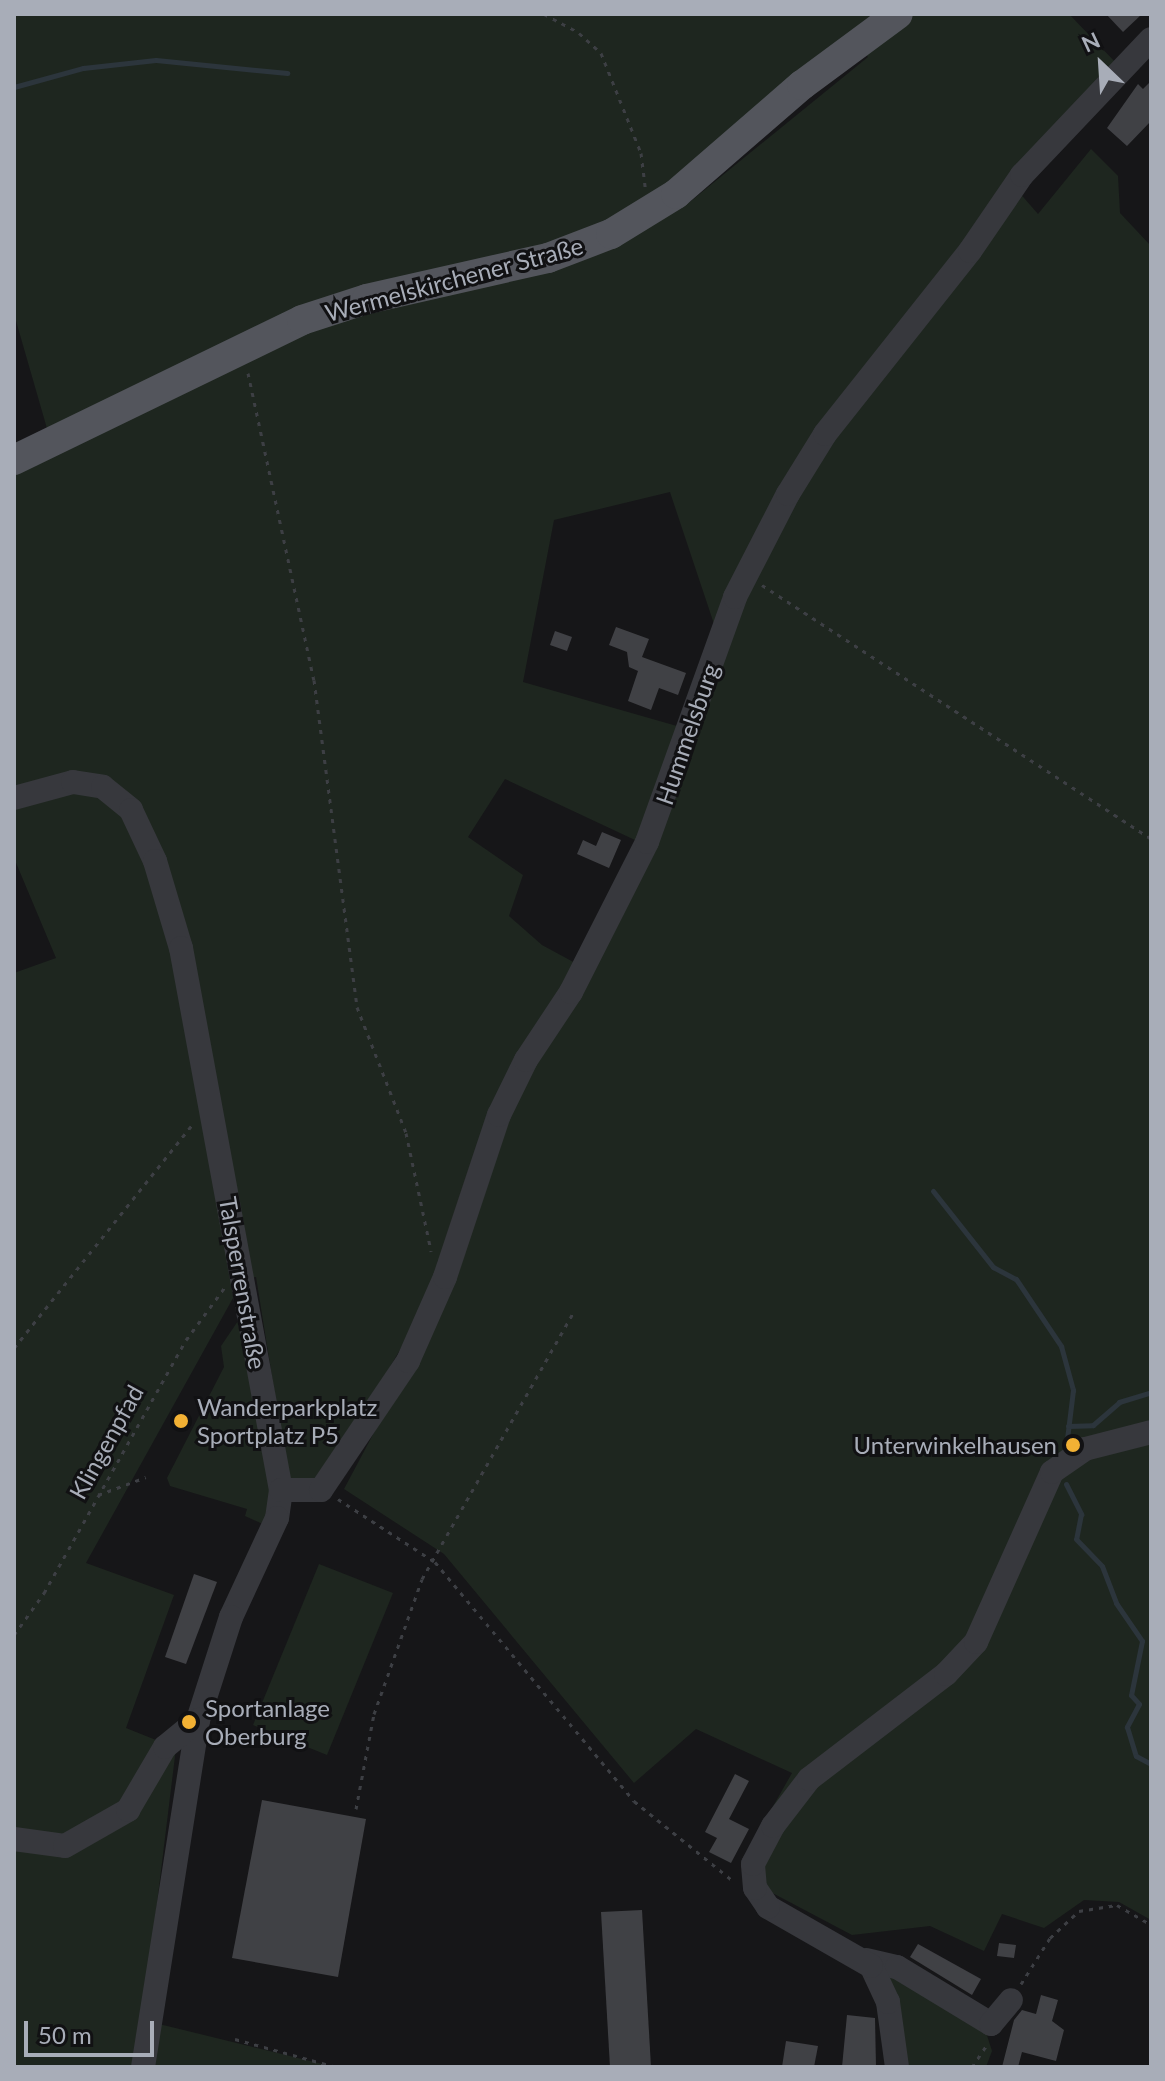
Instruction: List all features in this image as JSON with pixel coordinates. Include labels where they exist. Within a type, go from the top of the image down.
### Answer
[{"type":"main road","name":"Wermelskirchener Straße","points":[[14,460],[243,346],[358,301],[565,252],[638,219],[898,14]]},
{"type":"street","name":"Hummelsburg","points":[[321,1490],[396,1383],[445,1277],[508,1096],[571,992],[661,812],[744,574],[825,434],[970,251],[1008,192],[1151,39]]},
{"type":"street","name":"Talsperrenstraße","points":[[14,798],[68,783],[91,783],[122,800],[139,822],[181,948],[281,1490],[275,1526],[231,1617],[198,1720],[143,2067]]},
{"type":"street","points":[[1011,2000],[991,2024],[897,1967],[866,1960],[780,1916],[759,1897],[752,1871],[773,1826],[809,1779],[884,1718],[946,1674],[976,1642],[1052,1472],[1085,1449],[1151,1432]]},
{"type":"street","points":[[281,1490],[321,1490]]},
{"type":"street","points":[[14,1839],[65,1846],[128,1810],[165,1747],[198,1720]]},
{"type":"street","points":[[866,1960],[885,1992],[897,2067]]},
{"type":"path","points":[[544,14],[595,46],[613,76],[645,168],[638,219]]},
{"type":"path","points":[[243,346],[317,695],[357,1007],[406,1133],[433,1257],[445,1277]]},
{"type":"path","points":[[744,574],[1151,839]]},
{"type":"path","points":[[14,1348],[210,1105]]},
{"type":"path","name":"Klingenpfad","points":[[14,1635],[44,1593],[95,1496],[208,1304],[227,1285],[243,1280]]},
{"type":"path","points":[[356,1809],[374,1714],[422,1579],[435,1562],[575,1310]]},
{"type":"path","points":[[95,1496],[146,1477]]},
{"type":"path","points":[[321,1490],[399,1535],[435,1562],[634,1801],[683,1845],[759,1897]]},
{"type":"path","points":[[1011,2000],[1050,1938],[1079,1911],[1117,1905],[1151,1925]]},
{"type":"path","points":[[972,2067],[992,2037]]},
{"type":"path","points":[[235,2039],[336,2067]]},
{"type":"shaded area","points":[[14,14],[1069,14],[1119,66],[1010,182],[1038,214],[1091,149],[1118,176],[1120,213],[1151,246],[1151,1920],[1119,1902],[1084,1900],[1044,1928],[1002,1914],[984,1951],[930,1926],[852,1935],[742,1877],[760,1829],[792,1773],[696,1729],[634,1783],[444,1554],[344,1489],[420,1346],[456,1265],[438,1260],[434,1288],[404,1343],[347,1440],[312,1486],[289,1482],[256,1277],[243,1280],[86,1563],[174,1595],[126,1728],[176,1748],[137,2067],[14,2067],[14,973],[56,958],[14,858],[14,469],[244,353],[317,326],[547,270],[615,247],[691,201],[868,57],[849,35],[689,171],[606,229],[543,251],[310,308],[48,432],[14,314]],"holes":[[[670,492],[724,654],[698,732],[523,682],[554,520]],[[505,779],[652,848],[590,971],[542,945],[509,916],[523,875],[468,837]]]},
{"type":"shaded area","points":[[238,1321],[272,1491],[265,1525],[245,1516],[247,1509],[170,1486],[167,1478],[224,1367],[221,1346]]},
{"type":"shaded area","points":[[319,1564],[393,1593],[327,1755],[253,1725]]},
{"type":"shaded area","points":[[880,1964],[984,2026],[992,2051],[986,2067],[904,2067]]},
{"type":"shaded area","points":[[159,2024],[335,2067],[154,2067]]},
{"type":"building","points":[[1106,14],[1142,14],[1123,32]]},
{"type":"building","points":[[1151,81],[1151,121],[1127,146],[1107,128],[1138,84],[1143,89]]},
{"type":"building","points":[[616,627],[649,639],[642,657],[686,673],[678,695],[659,688],[651,710],[628,701],[638,671],[629,667],[627,652],[609,645]]},
{"type":"building","points":[[555,631],[572,637],[567,651],[550,645]]},
{"type":"building","points":[[602,832],[621,840],[609,868],[577,854],[583,840],[596,846]]},
{"type":"building","points":[[194,1574],[217,1582],[186,1664],[165,1657]]},
{"type":"building","points":[[735,1774],[749,1781],[729,1819],[749,1829],[731,1863],[709,1852],[717,1838],[705,1832]]},
{"type":"building","points":[[262,1800],[366,1819],[338,1977],[232,1958]]},
{"type":"building","points":[[642,1910],[651,2067],[610,2067],[601,1912]]},
{"type":"building","points":[[999,1943],[1016,1945],[1014,1958],[997,1956]]},
{"type":"building","points":[[918,1944],[981,1979],[972,1995],[910,1957]]},
{"type":"building","points":[[1041,1995],[1058,2000],[1052,2021],[1064,2030],[1056,2061],[1022,2052],[1018,2067],[1002,2067],[1014,2020],[1022,2010],[1036,2014]]},
{"type":"building","points":[[847,2015],[875,2018],[876,2067],[842,2067]]},
{"type":"building","points":[[786,2041],[818,2046],[814,2067],[782,2067]]},
{"type":"waterway","points":[[14,87],[83,68],[156,60],[287,73]]},
{"type":"waterway","points":[[933,1191],[993,1267],[1016,1279],[1061,1346],[1073,1390],[1067,1439]]},
{"type":"waterway","points":[[1068,1426],[1093,1425],[1119,1402],[1151,1392]]},
{"type":"waterway","points":[[1066,1484],[1081,1514],[1076,1539],[1102,1566],[1116,1603],[1142,1641],[1131,1695],[1139,1704],[1127,1727],[1136,1756],[1151,1764]]},
{"type":"place","name":"Wanderparkplatz Sportplatz P5","points":[[181,1421]]},
{"type":"place","name":"Unterwinkelhausen","points":[[1073,1445]]},
{"type":"place","name":"Sportanlage Oberburg","points":[[189,1722]]}]
